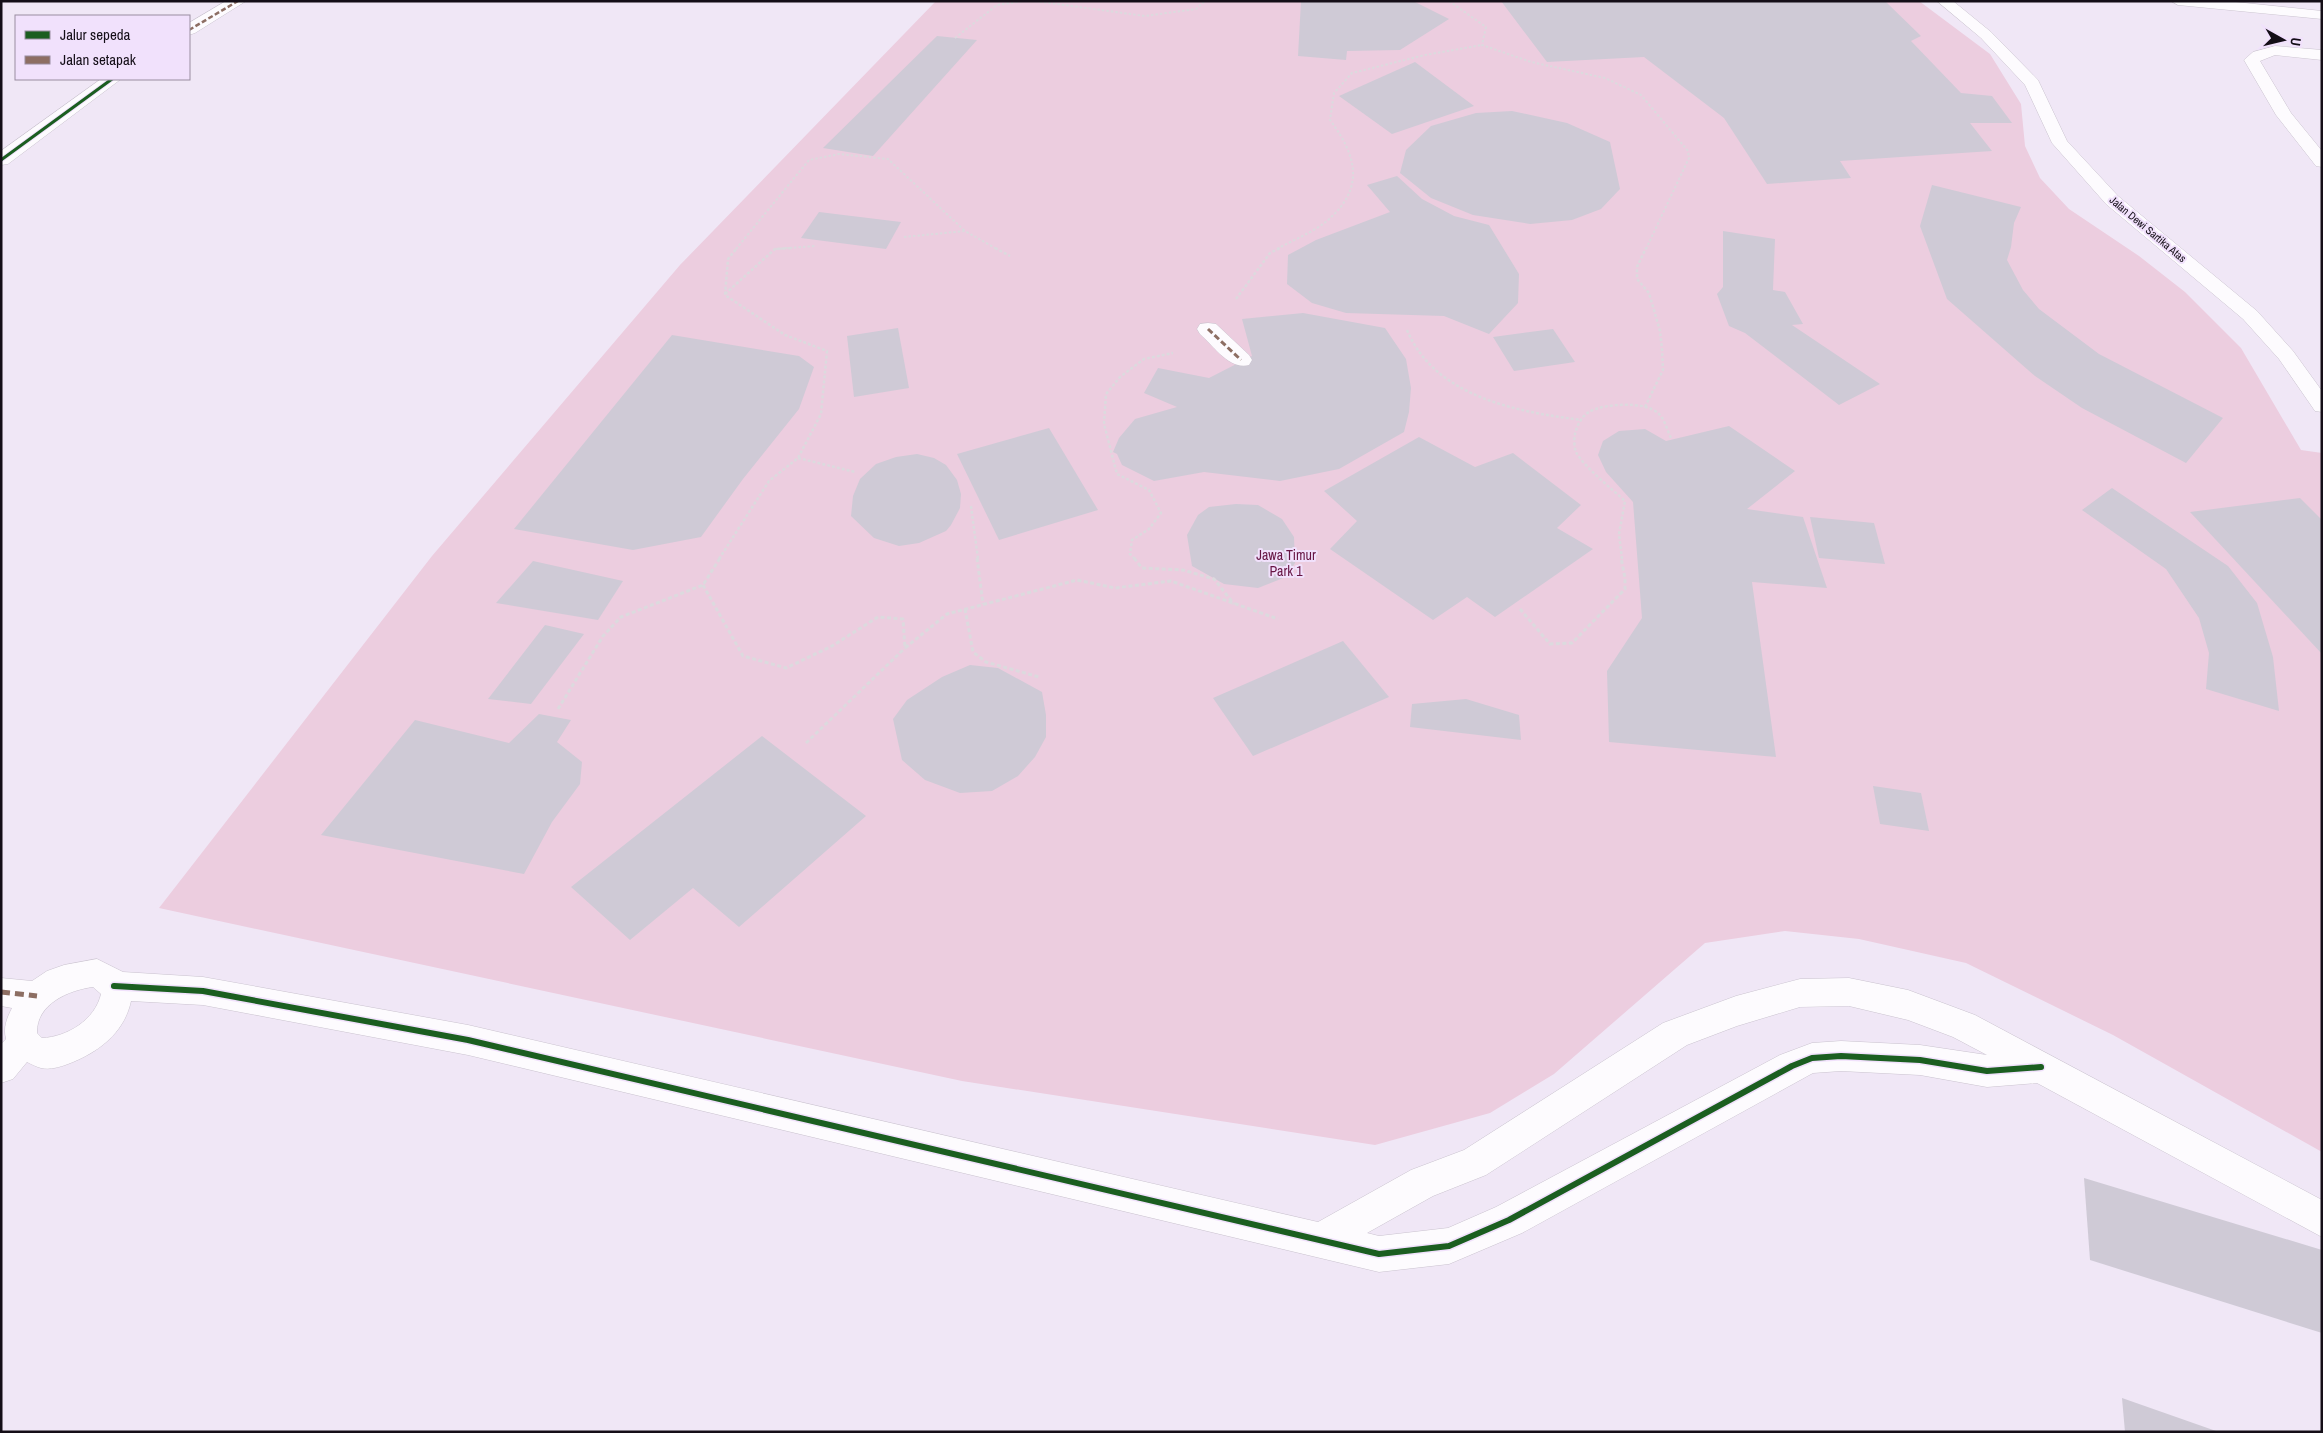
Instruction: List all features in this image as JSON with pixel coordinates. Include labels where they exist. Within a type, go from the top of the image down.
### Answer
[{"type":"street","points":[[190,29],[238,1]]},
{"type":"street","points":[[1,160],[111,80]]},
{"type":"street","points":[[1208,330],[1241,360]]},
{"type":"street","points":[[82,974],[97,974],[108,977],[114,986],[116,996],[114,1009],[105,1022],[78,1044],[61,1051],[46,1053],[32,1050],[22,1044],[19,1034],[20,1022],[37,996],[51,985],[67,977],[82,974]]},
{"type":"street","points":[[114,986],[203,991],[468,1040],[1379,1254],[1449,1246],[1509,1220],[1792,1066],[1812,1058],[1841,1056],[1920,1060],[1987,1071],[2041,1067]]},
{"type":"street","points":[[1,992],[37,996]]},
{"type":"street","points":[[1322,1240],[1408,1190],[1474,1163],[1675,1034],[1736,1011],[1800,993],[1849,992],[1908,1005],[1964,1026],[2322,1219]]},
{"type":"street","points":[[1,1068],[22,1044]]},
{"type":"lane","name":"Jalan Dewi Sartika Atas","points":[[1944,1],[1986,35],[2032,83],[2060,143],[2112,200],[2164,241],[2250,315],[2286,355],[2322,406]]},
{"type":"lane","points":[[2178,1],[2322,15]]},
{"type":"lane","points":[[2322,55],[2267,52],[2256,55],[2252,60],[2284,115],[2322,162]]},
{"type":"path","points":[[955,38],[997,5],[1023,1]]},
{"type":"path","points":[[1035,1],[1146,16],[1196,10],[1205,1]]},
{"type":"path","points":[[1449,1],[1486,27],[1482,44]]},
{"type":"path","points":[[1234,604],[1214,579],[1182,570],[1142,568],[1130,554],[1132,540],[1149,529],[1161,513],[1149,490],[1118,474],[1104,424],[1106,394],[1120,377],[1144,359],[1176,352],[1208,330],[1246,287],[1270,252],[1326,221],[1349,197],[1354,168],[1345,140],[1330,120],[1334,93],[1352,73],[1425,55],[1482,44],[1531,62],[1605,78],[1641,95],[1688,151],[1689,158],[1637,267],[1637,278],[1649,293],[1662,349],[1663,370],[1645,407]]},
{"type":"path","points":[[725,294],[728,259],[809,160],[839,154],[888,160],[965,231],[1010,256]]},
{"type":"path","points":[[904,237],[965,231]]},
{"type":"path","points":[[725,294],[775,250],[815,246]]},
{"type":"path","points":[[558,708],[603,636],[621,617],[703,585],[770,481],[798,458],[821,414],[827,351],[785,335],[725,294]]},
{"type":"path","points":[[1407,330],[1416,350],[1433,367],[1471,395],[1539,416],[1582,420]]},
{"type":"path","points":[[1520,609],[1550,644],[1572,643],[1625,589],[1627,577],[1618,546],[1619,525],[1624,501],[1576,454],[1574,433],[1582,420],[1592,410],[1633,405],[1645,407],[1659,413],[1671,438]]},
{"type":"path","points":[[798,458],[855,472]]},
{"type":"path","points":[[971,506],[983,604]]},
{"type":"path","points":[[806,743],[905,648],[947,614],[983,604],[1077,580],[1116,588],[1171,582],[1278,619]]},
{"type":"path","points":[[703,585],[743,656],[786,668],[832,646],[878,617],[903,619],[905,648]]},
{"type":"path","points":[[965,609],[973,652],[986,662],[1039,677]]},
{"type":"green space","name":"Jawa Timur Park 1","points":[[936,1],[1919,1],[1990,54],[2021,104],[2025,146],[2040,178],[2069,209],[2139,256],[2185,292],[2241,348],[2301,450],[2322,453],[2322,1152],[2113,1035],[1966,963],[1859,939],[1785,931],[1705,943],[1554,1074],[1490,1113],[1375,1145],[962,1081],[159,908],[432,556],[680,265]]},
{"type":"building","points":[[1301,1],[1413,1],[1449,19],[1400,50],[1347,51],[1346,60],[1298,56]]},
{"type":"building","points":[[1501,1],[1885,1],[1921,36],[1911,41],[1961,93],[1992,96],[2012,123],[1970,123],[1992,151],[1840,161],[1851,178],[1767,184],[1724,118],[1644,57],[1547,62]]},
{"type":"building","points":[[937,36],[977,40],[873,156],[823,148]]},
{"type":"building","points":[[1415,62],[1474,106],[1392,134],[1339,96]]},
{"type":"building","points":[[1512,111],[1567,123],[1610,142],[1620,189],[1601,209],[1572,220],[1530,224],[1473,215],[1431,198],[1400,173],[1406,150],[1431,126],[1476,113]]},
{"type":"building","points":[[1397,176],[1422,199],[1454,216],[1489,225],[1519,274],[1518,303],[1489,334],[1444,316],[1346,313],[1312,303],[1287,284],[1288,255],[1316,240],[1390,212],[1367,185]]},
{"type":"building","points":[[1932,185],[2021,207],[2014,223],[2011,247],[2007,260],[2023,290],[2039,309],[2099,354],[2223,418],[2186,463],[2082,408],[2035,376],[1947,299],[1920,226]]},
{"type":"building","points":[[819,212],[901,222],[886,249],[801,238]]},
{"type":"building","points":[[1723,231],[1775,239],[1773,290],[1785,292],[1803,324],[1792,325],[1880,384],[1839,405],[1745,333],[1729,326],[1717,294],[1723,287]]},
{"type":"building","points":[[1303,313],[1385,328],[1406,359],[1411,388],[1409,412],[1404,432],[1339,469],[1280,481],[1204,472],[1154,481],[1122,465],[1117,454],[1113,452],[1119,438],[1135,419],[1177,407],[1144,393],[1158,368],[1209,378],[1252,356],[1242,319]]},
{"type":"building","points":[[898,328],[909,388],[854,397],[847,336]]},
{"type":"building","points":[[1553,329],[1575,362],[1514,371],[1493,337]]},
{"type":"building","points":[[672,335],[799,356],[814,367],[799,409],[743,479],[701,537],[633,550],[514,529]]},
{"type":"building","points":[[1729,426],[1795,471],[1747,509],[1803,517],[1827,588],[1752,582],[1776,757],[1609,742],[1607,671],[1642,618],[1633,502],[1606,472],[1598,455],[1603,441],[1619,431],[1645,429],[1666,441]]},
{"type":"building","points":[[1049,428],[1098,510],[999,540],[957,454]]},
{"type":"building","points":[[1419,437],[1475,467],[1513,453],[1581,505],[1557,528],[1593,549],[1495,617],[1467,597],[1433,620],[1330,549],[1357,521],[1324,491]]},
{"type":"building","points":[[917,454],[934,458],[946,465],[957,480],[961,494],[960,508],[946,531],[919,543],[899,546],[874,538],[851,516],[853,496],[860,479],[876,464],[896,457]]},
{"type":"building","points":[[2112,488],[2228,566],[2257,603],[2273,657],[2279,711],[2206,689],[2209,653],[2199,618],[2166,569],[2082,510]]},
{"type":"building","points":[[2300,498],[2322,520],[2322,654],[2190,512]]},
{"type":"building","points":[[1236,504],[1258,505],[1282,519],[1294,537],[1295,563],[1286,577],[1258,588],[1224,584],[1192,566],[1187,535],[1198,515],[1209,507]]},
{"type":"building","points":[[1810,517],[1874,523],[1885,564],[1819,558]]},
{"type":"building","points":[[533,561],[623,581],[598,620],[496,603]]},
{"type":"building","points":[[545,625],[584,634],[531,704],[488,699]]},
{"type":"building","points":[[1343,641],[1389,697],[1253,756],[1213,698]]},
{"type":"building","points":[[970,665],[998,668],[1042,692],[1046,715],[1046,737],[1035,757],[1018,776],[992,791],[960,793],[925,780],[902,760],[893,719],[907,700],[942,677]]},
{"type":"building","points":[[1466,699],[1519,715],[1521,740],[1410,727],[1412,704]]},
{"type":"building","points":[[539,714],[571,720],[557,742],[582,762],[580,784],[552,822],[524,874],[321,835],[415,720],[509,743]]},
{"type":"building","points":[[762,736],[866,816],[739,927],[693,888],[630,940],[571,887]]},
{"type":"building","points":[[1873,786],[1921,793],[1929,831],[1880,824]]},
{"type":"building","points":[[2084,1178],[2322,1250],[2322,1333],[2090,1260]]},
{"type":"building","points":[[2122,1398],[2216,1431],[2216,1432],[2125,1432]]},
{"type":"marked path","points":[[190,29],[238,1]]},
{"type":"marked path","points":[[1208,329],[1241,360]]},
{"type":"marked path","points":[[1,992],[37,996]]},
{"type":"cycle path","points":[[1,160],[111,80]]},
{"type":"cycle path","points":[[114,986],[203,991],[468,1040],[1379,1254],[1449,1246],[1509,1220],[1792,1066],[1812,1058],[1841,1056],[1920,1060],[1987,1071],[2041,1067]]}]
